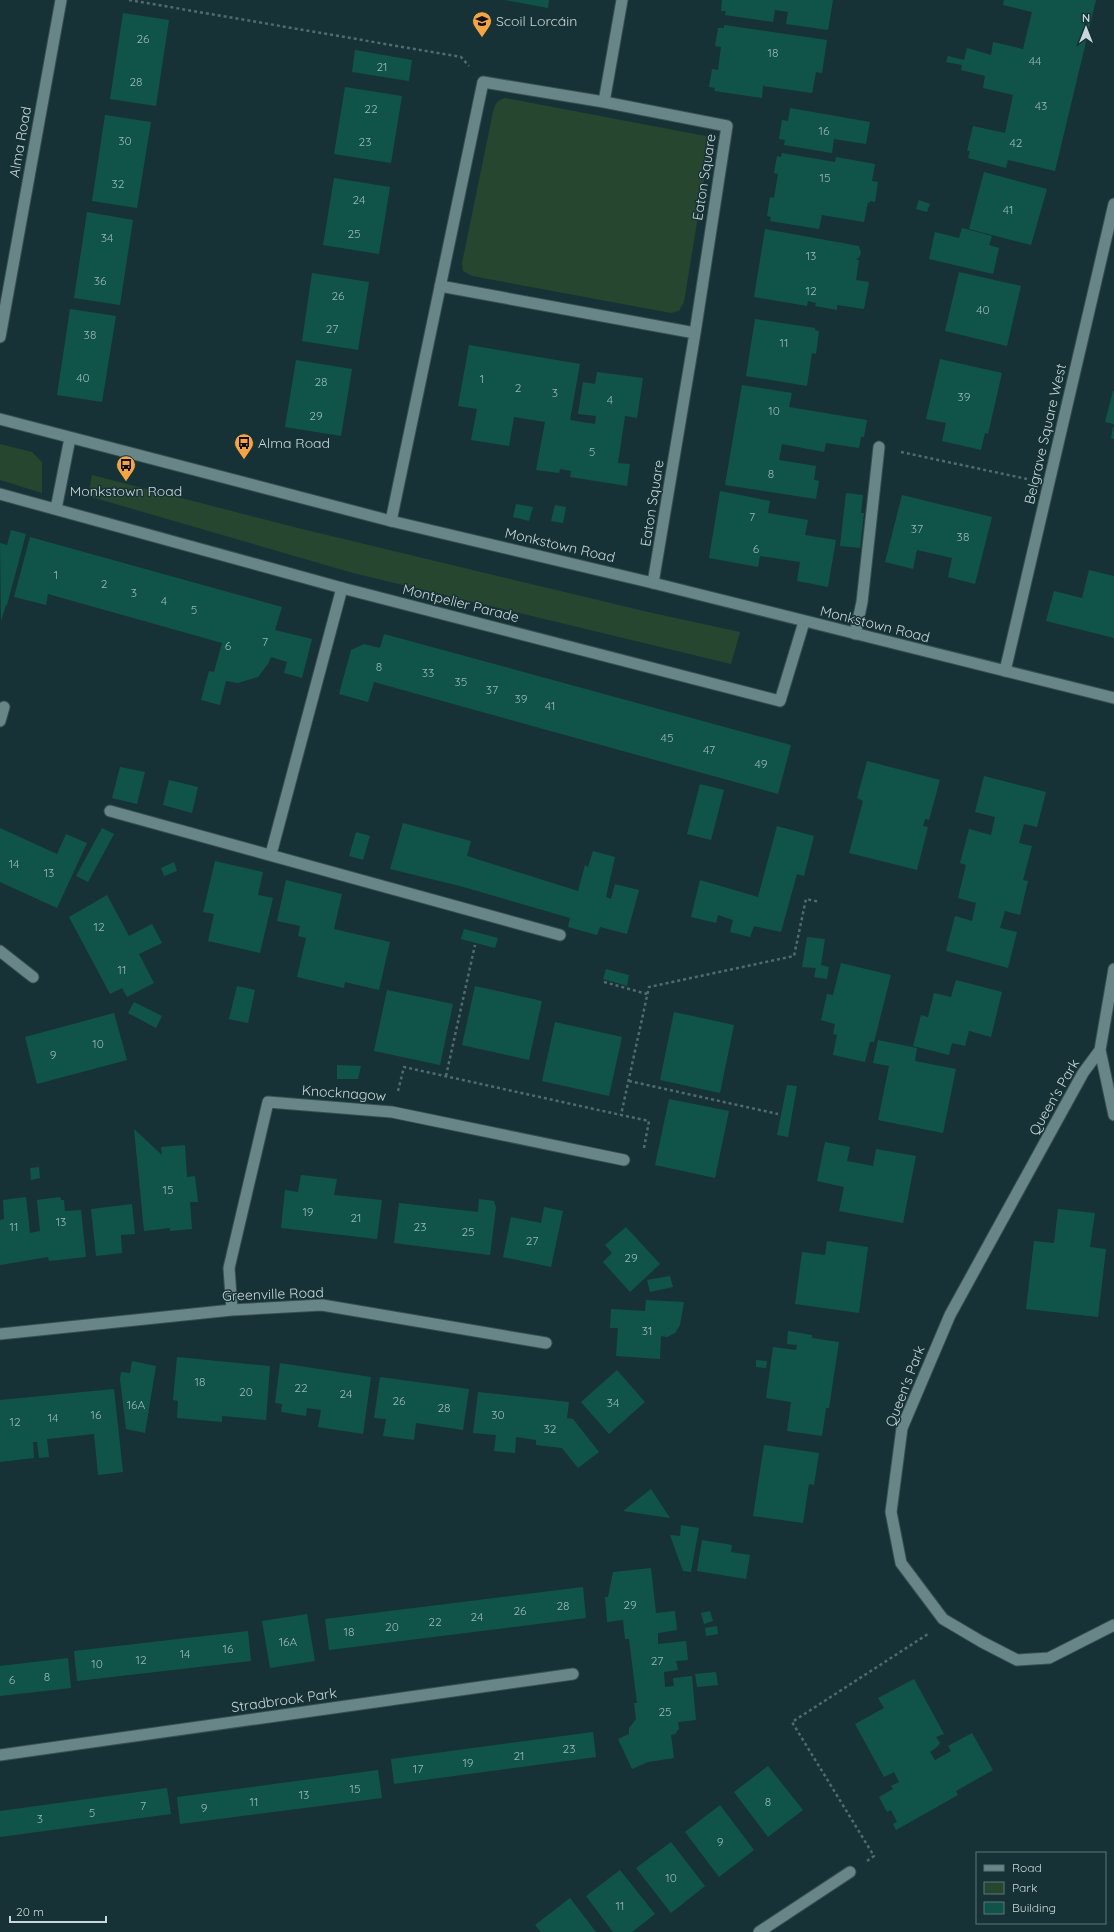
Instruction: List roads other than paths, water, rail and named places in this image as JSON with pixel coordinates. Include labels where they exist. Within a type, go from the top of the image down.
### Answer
[{"type":"street","name":"Alma Road","points":[[0,337],[61,0]]},
{"type":"street","points":[[604,102],[622,0]]},
{"type":"street","name":"Eaton Square","points":[[440,286],[483,82],[604,102],[727,126],[695,333],[653,583]]},
{"type":"street","name":"Belgrave Square West","points":[[1005,671],[1048,485],[1112,225],[1114,204]]},
{"type":"street","points":[[391,521],[440,286],[695,333]]},
{"type":"street","name":"Monkstown Road","points":[[0,420],[391,521],[653,583],[804,622],[1114,698]]},
{"type":"street","points":[[56,509],[70,438]]},
{"type":"street","points":[[854,634],[862,602],[879,447]]},
{"type":"street","name":"Montpelier Parade","points":[[0,494],[342,588],[780,701],[804,622]]},
{"type":"street","points":[[271,854],[342,588]]},
{"type":"street","points":[[0,721],[4,708]]},
{"type":"street","points":[[110,811],[271,854],[560,935]]},
{"type":"street","points":[[0,950],[33,977]]},
{"type":"street","name":"Queen's Park","points":[[1114,969],[1100,1050],[1114,1115]]},
{"type":"street","name":"Queen's Park","points":[[1100,1050],[1083,1073],[950,1315],[902,1428],[890,1512],[901,1563],[943,1619],[982,1642],[1017,1660],[1049,1658],[1114,1625]]},
{"type":"street","name":"Knocknagow","points":[[232,1310],[228,1268],[268,1102],[392,1112],[624,1160]]},
{"type":"street","name":"Greenville Road","points":[[0,1334],[232,1310],[322,1305],[546,1343]]},
{"type":"street","name":"Stradbrook Park","points":[[0,1755],[573,1674]]},
{"type":"street","points":[[759,1932],[850,1872]]},
{"type":"place","name":"Scoil Lorcáin","points":[[482,38]]},
{"type":"place","name":"Alma Road","points":[[244,460]]},
{"type":"place","name":"Monkstown Road","points":[[126,482]]}]
